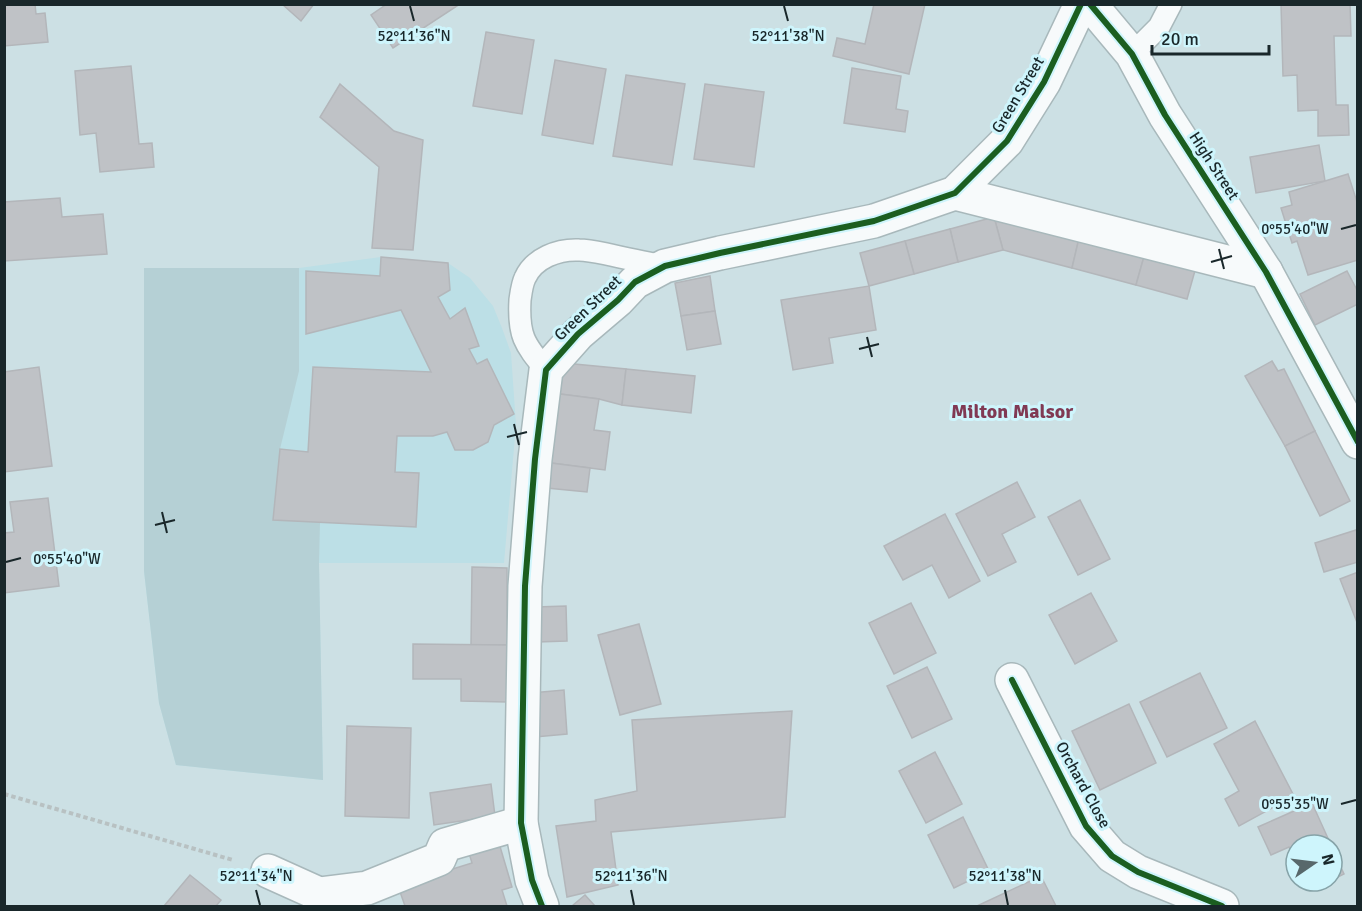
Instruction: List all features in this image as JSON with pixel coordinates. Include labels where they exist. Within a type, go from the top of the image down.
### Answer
[{"type":"street","name":"Green Street","points":[[546,370],[578,334],[618,300],[635,282],[665,266],[874,221],[955,193],[1007,141],[1044,82],[1081,4]]},
{"type":"street","name":"High Street","points":[[1090,4],[1132,54],[1165,115],[1266,272],[1358,442]]},
{"type":"street","points":[[955,193],[1266,272]]},
{"type":"street","points":[[542,906],[532,880],[520,823],[525,586],[535,459],[546,370]]},
{"type":"street","name":"Orchard Close","points":[[1012,680],[1086,826],[1112,856],[1138,872],[1222,906]]},
{"type":"street","points":[[268,871],[319,894],[367,888],[439,859],[445,845],[520,823]]},
{"type":"lane","points":[[1132,54],[1159,27],[1171,4]]},
{"type":"lane","points":[[546,370],[527,348],[521,332],[519,315],[525,278],[535,264],[546,256],[579,250],[665,266]]},
{"type":"path","points":[[4,794],[268,871]]},
{"type":"shaded area","points":[[381,257],[448,263],[470,278],[493,306],[502,328],[511,353],[516,425],[504,563],[319,563],[323,780],[176,765],[159,703],[144,571],[144,268],[299,268]]},
{"type":"shaded area","points":[[144,268],[299,268],[299,371],[280,449],[273,520],[320,522],[323,780],[176,765],[159,703],[144,571]]},
{"type":"building","points":[[4,4],[35,4],[36,14],[45,13],[48,42],[4,46]]},
{"type":"building","points":[[282,4],[314,4],[301,21]]},
{"type":"building","points":[[387,4],[460,4],[393,48],[371,15]]},
{"type":"building","points":[[874,4],[925,4],[909,74],[833,56],[837,38],[865,44]]},
{"type":"building","points":[[1281,4],[1350,4],[1351,36],[1334,36],[1336,105],[1348,105],[1349,135],[1318,136],[1318,110],[1298,111],[1297,75],[1283,76]]},
{"type":"building","points":[[486,32],[534,40],[522,114],[473,106]]},
{"type":"building","points":[[555,60],[606,69],[593,144],[542,135]]},
{"type":"building","points":[[131,66],[139,144],[152,143],[154,167],[100,172],[96,133],[80,135],[75,71]]},
{"type":"building","points":[[852,68],[901,76],[896,109],[908,111],[905,132],[844,123]]},
{"type":"building","points":[[626,75],[685,84],[672,165],[613,156]]},
{"type":"building","points":[[340,84],[394,131],[423,140],[413,250],[372,248],[379,167],[320,117]]},
{"type":"building","points":[[705,84],[764,92],[754,167],[694,159]]},
{"type":"building","points":[[1319,145],[1325,181],[1256,193],[1250,157]]},
{"type":"building","points":[[1348,174],[1358,205],[1358,260],[1308,275],[1297,241],[1292,243],[1281,208],[1292,205],[1289,192]]},
{"type":"building","points":[[60,198],[62,217],[103,214],[107,254],[4,261],[4,202]]},
{"type":"building","points":[[994,217],[1080,234],[1072,268],[1003,250]]},
{"type":"building","points":[[994,217],[1003,250],[958,262],[950,229]]},
{"type":"building","points":[[950,229],[958,262],[914,274],[905,241]]},
{"type":"building","points":[[1080,234],[1145,253],[1136,285],[1072,268]]},
{"type":"building","points":[[905,241],[914,274],[869,286],[860,253]]},
{"type":"building","points":[[1145,253],[1196,267],[1187,299],[1136,285]]},
{"type":"building","points":[[381,257],[448,263],[450,290],[438,297],[450,319],[465,308],[479,346],[469,349],[477,364],[487,359],[514,414],[494,425],[488,442],[473,450],[455,450],[447,432],[433,436],[397,436],[395,472],[419,473],[416,527],[273,520],[280,449],[308,452],[313,367],[431,372],[401,310],[306,334],[306,271],[380,276]]},
{"type":"building","points":[[1347,271],[1358,292],[1358,304],[1315,325],[1300,294]]},
{"type":"building","points":[[710,276],[715,311],[681,316],[675,283]]},
{"type":"building","points":[[869,286],[876,330],[829,338],[833,363],[793,370],[781,300]]},
{"type":"building","points":[[715,311],[721,344],[687,350],[681,316]]},
{"type":"building","points":[[1272,361],[1278,371],[1284,369],[1315,431],[1285,446],[1245,376]]},
{"type":"building","points":[[564,363],[626,369],[622,405],[599,399],[560,394]]},
{"type":"building","points":[[39,367],[52,466],[4,472],[4,372]]},
{"type":"building","points":[[626,369],[695,376],[691,413],[622,405]]},
{"type":"building","points":[[560,394],[599,399],[594,430],[610,432],[605,470],[551,463]]},
{"type":"building","points":[[1315,431],[1350,501],[1320,516],[1285,446]]},
{"type":"building","points":[[551,463],[590,468],[587,492],[547,488]]},
{"type":"building","points":[[1017,482],[1035,517],[1002,534],[1016,562],[988,576],[956,514]]},
{"type":"building","points":[[48,498],[59,586],[4,593],[4,533],[14,532],[10,502]]},
{"type":"building","points":[[1080,500],[1110,559],[1078,575],[1048,517]]},
{"type":"building","points":[[945,514],[980,581],[949,598],[932,565],[903,580],[884,546]]},
{"type":"building","points":[[1356,530],[1358,562],[1324,572],[1315,543]]},
{"type":"building","points":[[472,567],[507,568],[507,645],[471,645]]},
{"type":"building","points":[[1358,572],[1358,625],[1340,579]]},
{"type":"building","points":[[1091,593],[1117,641],[1075,664],[1049,615]]},
{"type":"building","points":[[911,603],[936,653],[894,674],[869,623]]},
{"type":"building","points":[[566,606],[567,641],[537,642],[536,607]]},
{"type":"building","points":[[639,624],[661,704],[620,715],[598,635]]},
{"type":"building","points":[[413,644],[507,645],[507,702],[461,701],[461,679],[413,679]]},
{"type":"building","points":[[927,667],[952,719],[912,738],[887,686]]},
{"type":"building","points":[[1200,673],[1227,728],[1167,757],[1140,702]]},
{"type":"building","points":[[564,690],[567,734],[535,737],[531,693]]},
{"type":"building","points":[[1129,704],[1156,763],[1100,790],[1072,731]]},
{"type":"building","points":[[792,711],[785,817],[611,832],[618,885],[567,897],[556,826],[596,821],[595,800],[637,791],[632,720]]},
{"type":"building","points":[[1255,721],[1294,796],[1239,826],[1225,799],[1239,791],[1214,744]]},
{"type":"building","points":[[347,726],[411,728],[409,818],[345,816]]},
{"type":"building","points":[[935,752],[962,804],[926,823],[899,771]]},
{"type":"building","points":[[491,784],[495,816],[434,825],[430,793]]},
{"type":"building","points":[[1312,803],[1326,833],[1284,833],[1284,849],[1271,855],[1258,827]]},
{"type":"building","points":[[963,817],[989,871],[954,888],[928,835]]},
{"type":"building","points":[[496,833],[512,887],[502,890],[507,906],[405,906],[398,886],[472,863],[466,843]]},
{"type":"building","points":[[190,875],[221,900],[216,906],[164,906]]},
{"type":"building","points":[[1041,876],[1056,906],[977,906]]},
{"type":"building","points":[[585,895],[595,906],[572,906]]},
{"type":"cycle path","points":[[542,906],[532,880],[521,823],[525,586],[535,459],[546,370],[578,334],[618,300],[635,282],[665,266],[874,221],[955,193],[1007,141],[1044,82],[1081,4]]},
{"type":"cycle path","points":[[1090,4],[1132,54],[1165,115],[1266,272],[1358,442]]},
{"type":"cycle path","points":[[1012,680],[1086,826],[1112,856],[1138,872],[1222,906]]},
{"type":"district","name":"Milton Malsor","points":[[1012,411]]}]
